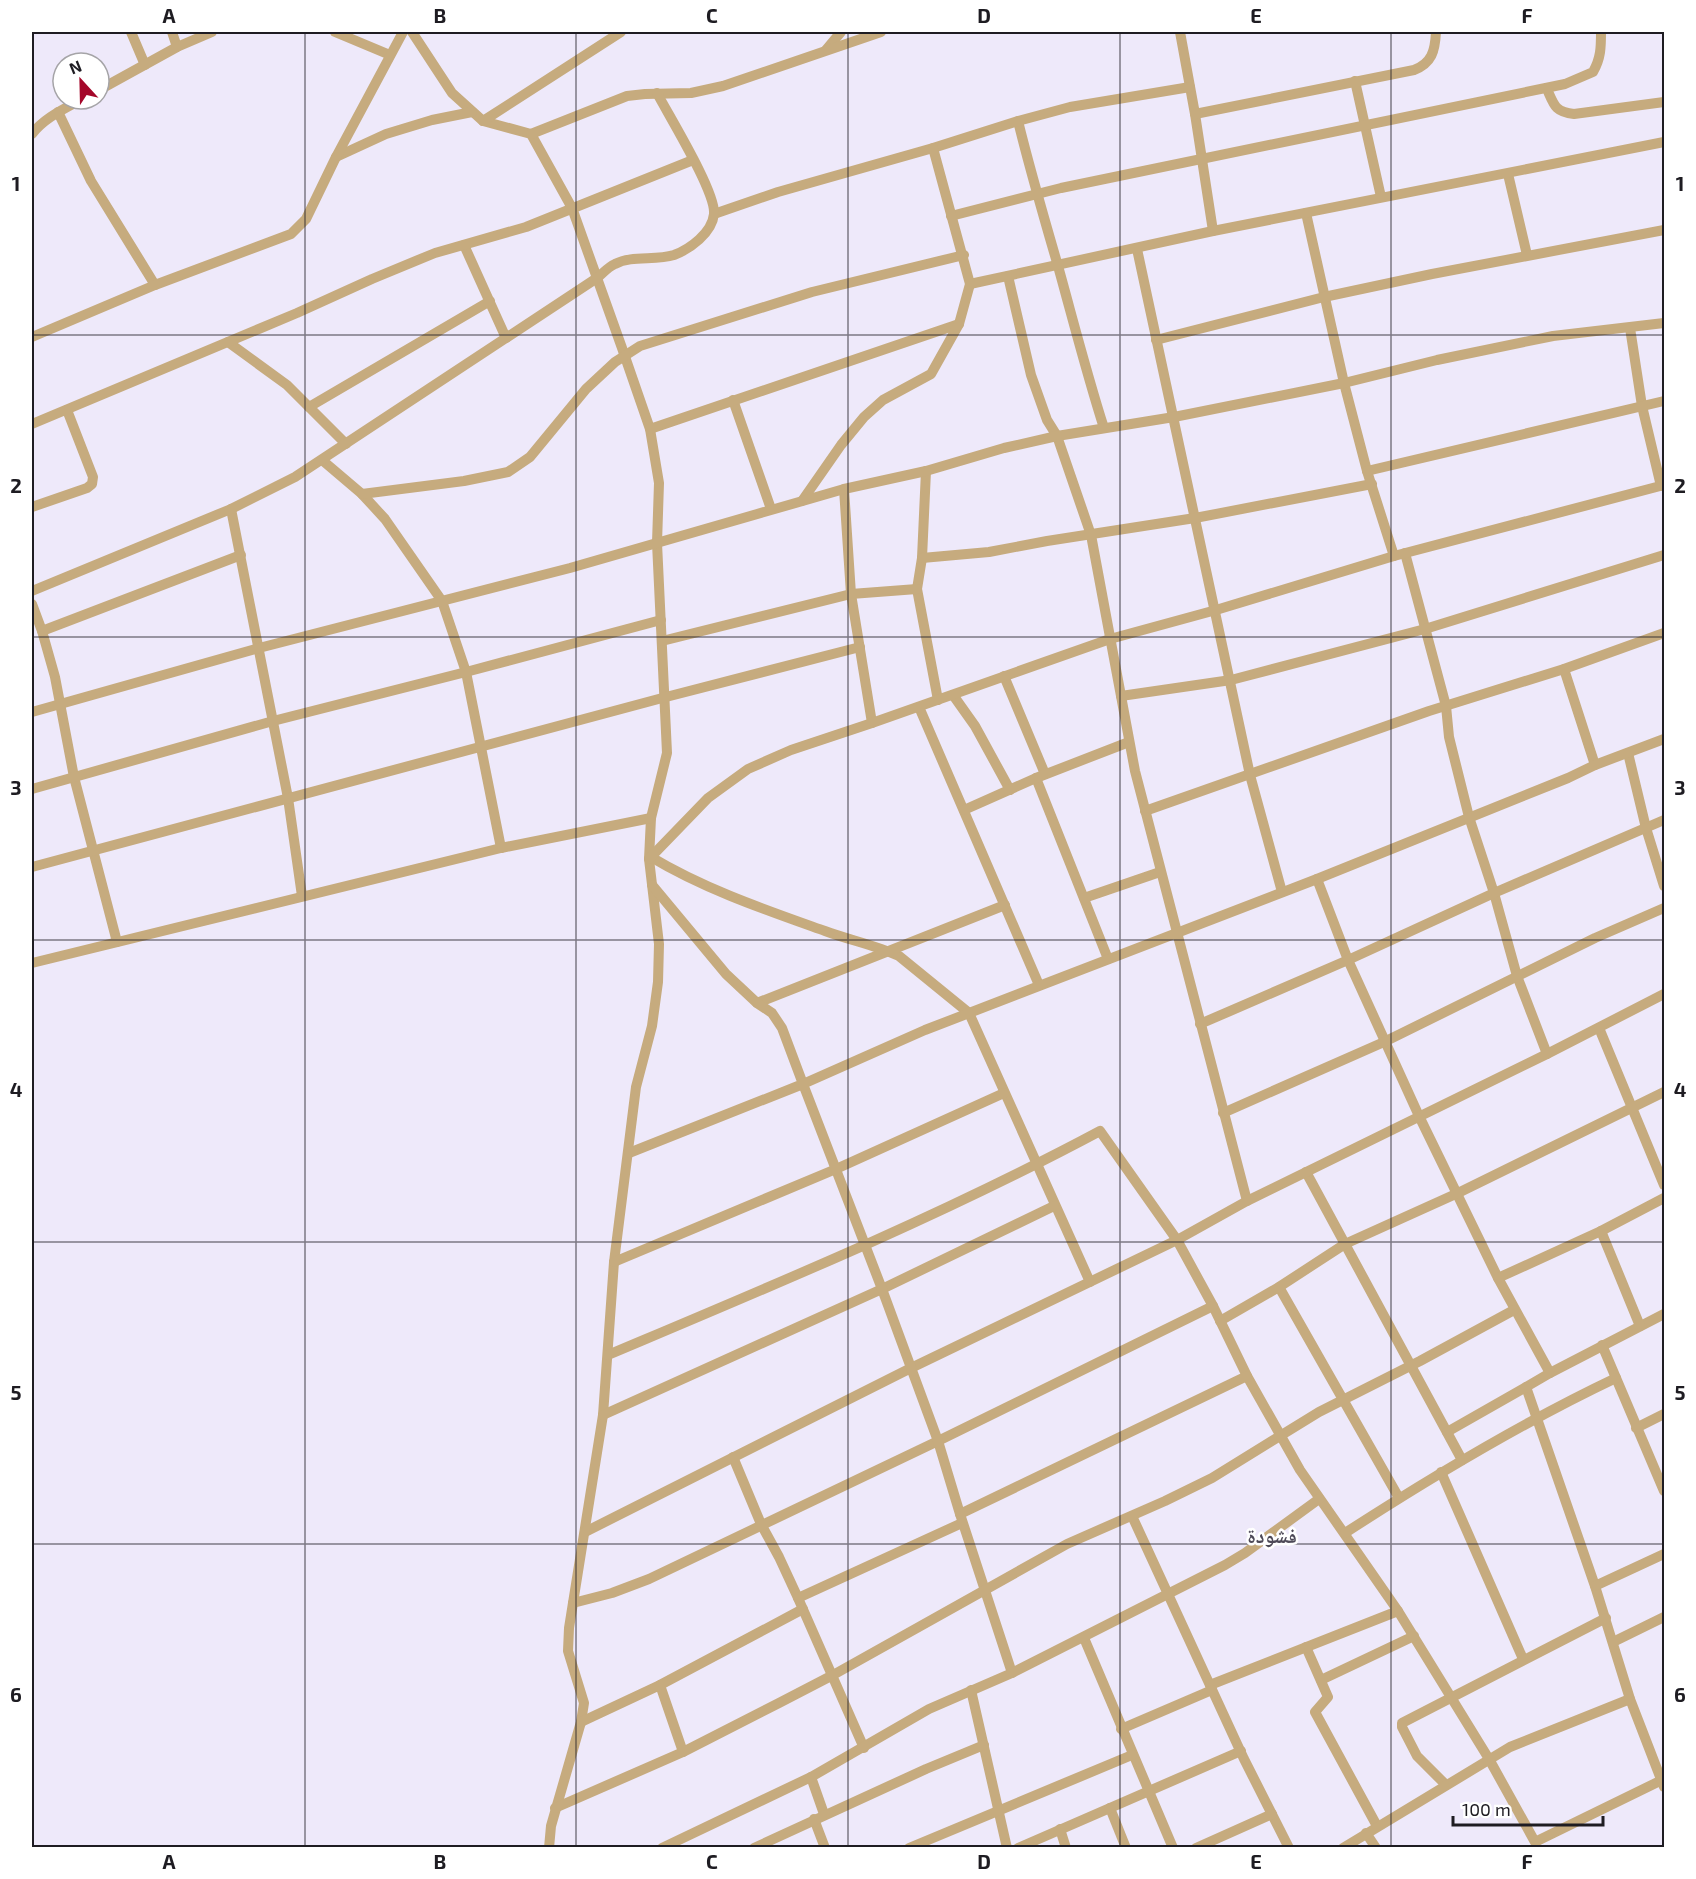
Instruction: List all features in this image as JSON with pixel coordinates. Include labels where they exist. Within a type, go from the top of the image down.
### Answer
[{"type":"street","points":[[131,32],[145,65]]},
{"type":"street","points":[[172,32],[177,47]]},
{"type":"street","points":[[111,83],[177,47],[212,32]]},
{"type":"street","points":[[335,32],[390,55]]},
{"type":"street","points":[[32,337],[155,285],[291,234],[306,219],[336,157],[404,32]]},
{"type":"street","points":[[412,32],[452,93],[472,112],[483,121],[531,134],[627,96],[691,93],[723,86],[881,32]]},
{"type":"street","points":[[483,121],[621,32]]},
{"type":"street","points":[[826,51],[841,32]]},
{"type":"street","points":[[1180,32],[1213,231]]},
{"type":"street","points":[[1195,114],[1414,70],[1425,66],[1431,58],[1436,32]]},
{"type":"street","points":[[951,216],[1202,158],[1547,89],[1579,80],[1593,72],[1599,61],[1600,32]]},
{"type":"street","points":[[1355,81],[1382,197]]},
{"type":"street","points":[[714,214],[778,192],[1070,107],[1190,87]]},
{"type":"street","points":[[1547,89],[1555,107],[1563,113],[1574,114],[1665,102]]},
{"type":"street","points":[[32,591],[231,509],[295,477],[615,264],[672,255],[692,247],[707,231],[714,214],[706,188],[693,160],[657,93]]},
{"type":"street","points":[[32,134],[37,127],[58,112],[91,181],[155,285]]},
{"type":"street","points":[[336,157],[386,134],[432,120],[472,112]]},
{"type":"street","points":[[1018,121],[1036,195],[1104,428]]},
{"type":"street","points":[[531,134],[572,208],[650,429],[659,483],[657,543],[667,753],[651,818],[650,858],[659,944],[658,982],[652,1026],[636,1087],[614,1262],[603,1415],[568,1628],[568,1651],[584,1703],[581,1722],[550,1826],[549,1848]]},
{"type":"street","points":[[970,284],[1213,231],[1665,142]]},
{"type":"street","points":[[802,501],[841,445],[864,417],[883,400],[931,374],[959,324],[970,284],[933,148]]},
{"type":"street","points":[[32,424],[435,253],[526,227],[693,160]]},
{"type":"street","points":[[1508,174],[1527,255]]},
{"type":"street","points":[[1306,213],[1344,383],[1367,471],[1425,629],[1446,706],[1449,737],[1469,817],[1494,893],[1517,976],[1548,1054]]},
{"type":"street","points":[[1156,340],[1324,297],[1527,255],[1665,230]]},
{"type":"street","points":[[464,245],[506,338]]},
{"type":"street","points":[[1137,249],[1250,775],[1282,892]]},
{"type":"street","points":[[362,494],[464,481],[508,472],[530,457],[586,389],[625,354],[640,346],[812,292],[963,255]]},
{"type":"street","points":[[1008,276],[1031,375],[1047,420],[1057,436],[1091,535],[1129,742],[1145,811],[1246,1201]]},
{"type":"street","points":[[309,407],[489,301]]},
{"type":"street","points":[[32,712],[259,648],[657,543],[844,489],[926,471],[1004,448],[1057,436],[1174,417],[1344,383],[1437,360],[1553,336],[1665,323]]},
{"type":"street","points":[[650,429],[959,324]]},
{"type":"street","points":[[650,858],[708,798],[748,769],[791,750],[1110,639],[1399,555],[1663,486],[1642,406],[1630,328]]},
{"type":"street","points":[[228,342],[287,386],[346,444]]},
{"type":"street","points":[[733,400],[771,509]]},
{"type":"street","points":[[1367,471],[1665,401]]},
{"type":"street","points":[[32,506],[87,489],[92,484],[93,477],[67,410]]},
{"type":"street","points":[[322,460],[362,494],[385,519],[442,601],[466,672],[501,848]]},
{"type":"street","points":[[926,471],[922,558],[917,589],[938,700]]},
{"type":"street","points":[[922,558],[989,552],[1195,518],[1372,484]]},
{"type":"street","points":[[844,489],[851,594],[872,723]]},
{"type":"street","points":[[231,509],[288,798],[302,896]]},
{"type":"street","points":[[42,631],[241,555]]},
{"type":"street","points":[[1121,696],[1231,680],[1425,629],[1665,555]]},
{"type":"street","points":[[662,641],[851,594],[917,589]]},
{"type":"street","points":[[32,604],[42,631],[61,704],[74,777],[117,942]]},
{"type":"street","points":[[32,789],[273,721],[661,620]]},
{"type":"street","points":[[1145,811],[1446,706],[1564,669],[1665,633]]},
{"type":"street","points":[[32,867],[480,746],[860,647]]},
{"type":"street","points":[[1564,669],[1594,765]]},
{"type":"street","points":[[1004,676],[1108,959]]},
{"type":"street","points":[[952,695],[975,726],[1010,790]]},
{"type":"street","points":[[919,707],[1039,985]]},
{"type":"street","points":[[629,1153],[803,1083],[925,1030],[1317,879],[1568,778],[1594,765],[1665,739]]},
{"type":"street","points":[[964,810],[1040,776],[1129,742]]},
{"type":"street","points":[[1628,753],[1646,828],[1665,886]]},
{"type":"street","points":[[32,963],[501,848],[651,818]]},
{"type":"street","points":[[1200,1024],[1494,893],[1665,820]]},
{"type":"street","points":[[650,858],[731,896],[826,932],[887,950],[913,966],[969,1013],[1090,1282]]},
{"type":"street","points":[[1084,898],[1160,872]]},
{"type":"street","points":[[1317,879],[1348,960],[1384,1042],[1514,1310],[1550,1373]]},
{"type":"street","points":[[652,885],[726,974],[757,1003],[772,1013],[782,1028],[938,1441],[1012,1673]]},
{"type":"street","points":[[757,1003],[1005,905]]},
{"type":"street","points":[[1223,1113],[1384,1042],[1595,938],[1665,908]]},
{"type":"street","points":[[585,1532],[911,1368],[1176,1240],[1246,1201],[1548,1054],[1665,994]]},
{"type":"street","points":[[1599,1028],[1665,1185]]},
{"type":"street","points":[[1220,1321],[1279,1287],[1345,1244],[1458,1194],[1665,1092]]},
{"type":"street","points":[[614,1262],[836,1169],[1004,1093]]},
{"type":"street","points":[[608,1355],[865,1246],[1036,1165],[1100,1131],[1176,1240],[1280,1436],[1319,1498],[1414,1636],[1489,1759],[1535,1842],[1664,1782],[1630,1699],[1595,1586],[1526,1387]]},
{"type":"street","points":[[1306,1172],[1462,1460]]},
{"type":"street","points":[[1498,1278],[1601,1231],[1665,1198]]},
{"type":"street","points":[[603,1415],[882,1289],[1054,1206]]},
{"type":"street","points":[[1601,1231],[1640,1326]]},
{"type":"street","points":[[1279,1287],[1399,1498]]},
{"type":"street","points":[[573,1603],[633,1586],[938,1441],[1213,1306]]},
{"type":"street","points":[[555,1808],[683,1752],[833,1675],[1080,1538],[1212,1478],[1343,1399],[1514,1310]]},
{"type":"street","points":[[1447,1432],[1550,1373],[1665,1314]]},
{"type":"street","points":[[1602,1345],[1665,1491]]},
{"type":"street","points":[[798,1598],[1247,1376]]},
{"type":"street","points":[[1345,1533],[1441,1472],[1558,1406],[1616,1378]]},
{"type":"street","points":[[1636,1428],[1665,1414]]},
{"type":"street","points":[[733,1457],[761,1524],[798,1598],[864,1748]]},
{"type":"street","points":[[1441,1472],[1523,1659]]},
{"type":"street","points":[[662,1848],[811,1777],[929,1709],[1012,1673],[1168,1595],[1245,1553],[1319,1498]]},
{"type":"street","points":[[1132,1516],[1211,1688],[1289,1848]]},
{"type":"street","points":[[1595,1586],[1665,1554]]},
{"type":"street","points":[[581,1722],[660,1685],[803,1609]]},
{"type":"street","points":[[1121,1729],[1306,1647],[1398,1611]]},
{"type":"street","points":[[1613,1642],[1665,1617]]},
{"type":"street","points":[[1446,1785],[1417,1756],[1401,1725],[1605,1618]]},
{"type":"street","points":[[1320,1680],[1414,1636]]},
{"type":"street","points":[[1084,1638],[1173,1848]]},
{"type":"street","points":[[1306,1647],[1328,1697],[1315,1712],[1377,1826]]},
{"type":"street","points":[[660,1685],[683,1752]]},
{"type":"street","points":[[971,1690],[1007,1848]]},
{"type":"street","points":[[1343,1848],[1510,1748],[1630,1699]]},
{"type":"street","points":[[754,1848],[984,1745]]},
{"type":"street","points":[[1018,1848],[1241,1751]]},
{"type":"street","points":[[909,1848],[1132,1755]]},
{"type":"street","points":[[811,1777],[825,1848]]},
{"type":"street","points":[[1110,1808],[1126,1848]]},
{"type":"street","points":[[1197,1848],[1272,1814]]},
{"type":"street","points":[[1060,1829],[1066,1848]]},
{"type":"street","points":[[1365,1833],[1376,1848]]},
{"type":"district","name":"فشودة","points":[[1272,1536]]}]
